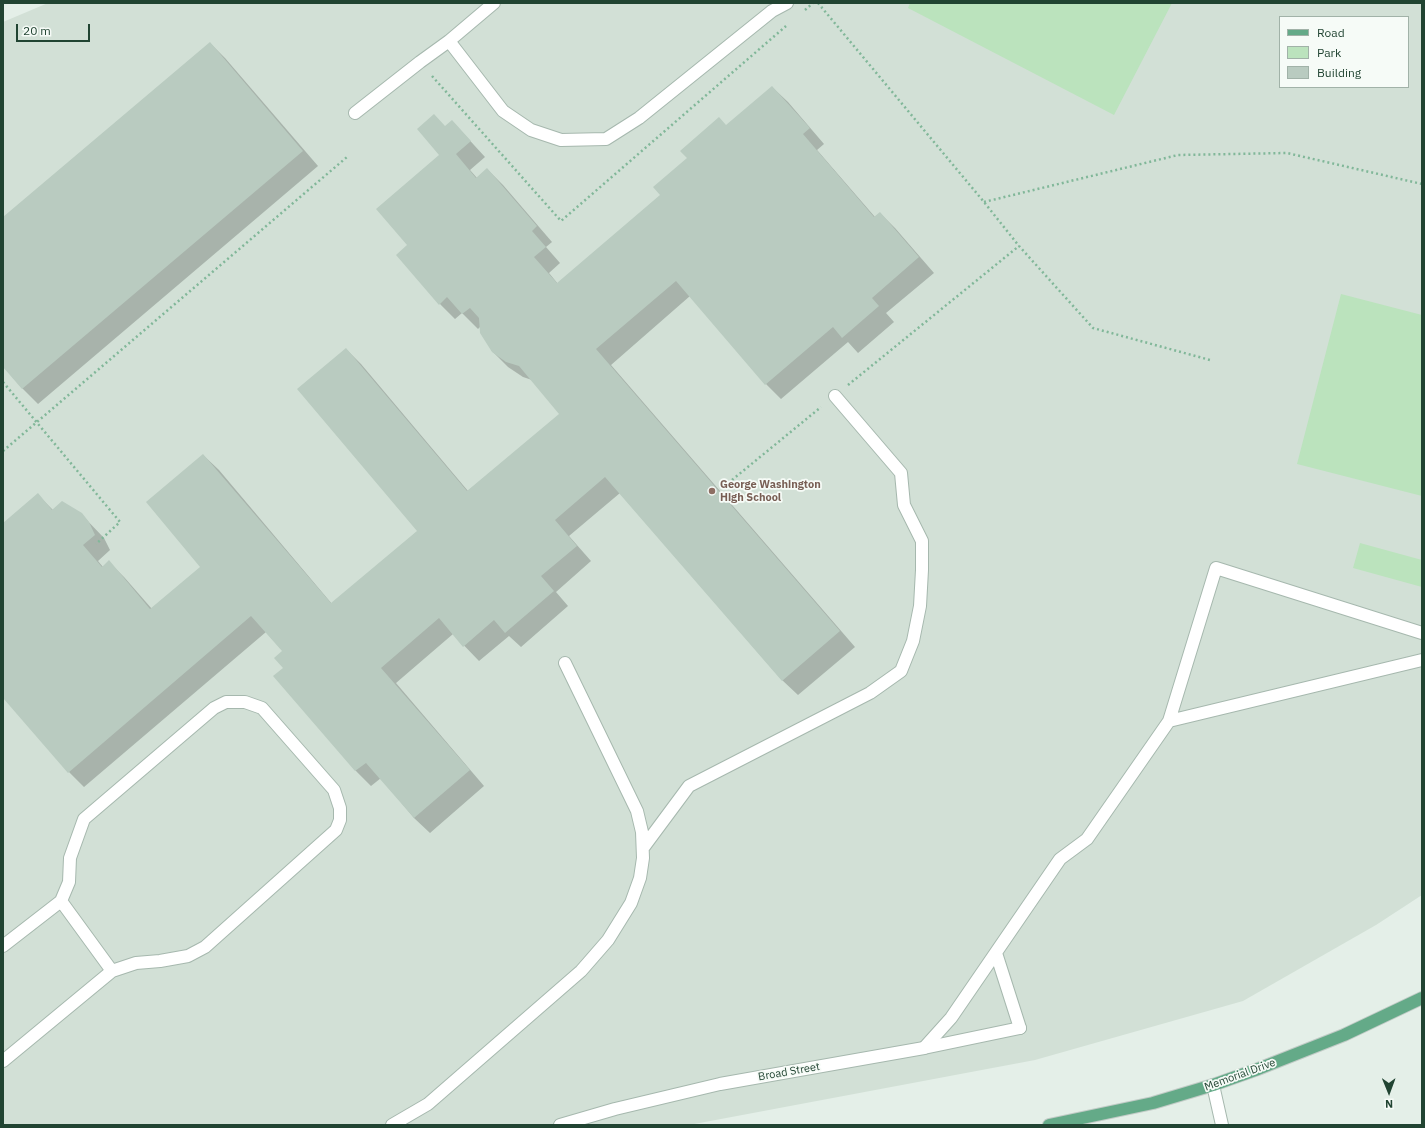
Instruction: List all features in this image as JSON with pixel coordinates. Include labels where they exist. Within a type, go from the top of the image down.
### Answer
[{"type":"main road","name":"Memorial Drive","points":[[1049,1125],[1152,1103],[1213,1085],[1344,1035],[1422,998]]},
{"type":"street","points":[[355,113],[449,41],[494,3]]},
{"type":"street","points":[[449,41],[503,111],[530,130],[561,140],[606,139],[639,118],[772,11],[787,3]]},
{"type":"street","points":[[643,848],[689,786],[870,693],[901,671],[913,641],[920,606],[922,541],[904,505],[901,473],[835,396]]},
{"type":"street","points":[[924,1048],[951,1018],[1060,859],[1086,839],[1169,721],[1216,568],[1422,633]]},
{"type":"street","points":[[1169,721],[1422,660]]},
{"type":"street","points":[[392,1125],[428,1104],[581,970],[608,940],[631,903],[640,878],[643,858],[642,832],[637,811],[565,663]]},
{"type":"street","points":[[3,946],[61,900],[69,882],[70,858],[84,819],[214,708],[226,702],[245,702],[262,708],[334,790],[340,808],[340,820],[336,830],[205,947],[188,956],[136,964],[112,971],[3,1061]]},
{"type":"street","points":[[61,900],[112,971]]},
{"type":"street","name":"Broad Street","points":[[560,1125],[615,1109],[720,1084],[924,1048],[1020,1028],[996,953]]},
{"type":"street","points":[[1213,1085],[1222,1125]]},
{"type":"path","points":[[818,3],[1019,246],[1093,328],[1210,360]]},
{"type":"path","points":[[984,202],[1178,155],[1287,153],[1422,184]]},
{"type":"path","points":[[3,451],[347,157]]},
{"type":"path","points":[[732,480],[1019,246]]},
{"type":"path","points":[[3,382],[120,522],[96,544]]},
{"type":"shaded area","name":"George Washington High School","points":[[48,3],[1422,3],[1422,895],[1376,925],[1243,1001],[1035,1060],[689,1125],[3,1125],[3,22]]},
{"type":"green space","points":[[910,3],[1172,3],[1114,115],[908,8]]},
{"type":"green space","points":[[1341,294],[1422,315],[1422,496],[1297,464]]},
{"type":"green space","points":[[1360,543],[1422,560],[1422,587],[1353,568]]},
{"type":"building","points":[[210,42],[303,151],[22,389],[3,367],[3,217]]},
{"type":"building","points":[[772,86],[810,128],[803,134],[874,217],[880,212],[919,257],[872,298],[879,306],[842,338],[833,327],[765,385],[676,281],[596,349],[840,631],[782,681],[605,477],[555,520],[577,546],[541,576],[554,591],[505,633],[494,620],[463,647],[439,618],[381,668],[470,770],[414,818],[366,763],[355,771],[273,676],[283,668],[274,658],[282,651],[251,616],[68,773],[3,698],[3,523],[38,493],[52,510],[62,501],[82,513],[89,522],[95,535],[83,545],[102,567],[109,560],[150,609],[200,567],[146,502],[203,454],[331,603],[417,531],[297,389],[346,348],[467,491],[559,414],[519,366],[506,362],[492,352],[480,333],[479,318],[470,308],[462,314],[447,297],[439,305],[396,255],[407,245],[376,209],[439,155],[417,129],[434,114],[445,126],[452,120],[471,141],[456,154],[476,178],[487,168],[537,226],[532,231],[546,247],[534,257],[557,283],[660,195],[653,187],[687,158],[680,151],[719,117],[726,125]]},
{"type":"place","name":"George Washington High School","points":[[712,491]]}]
